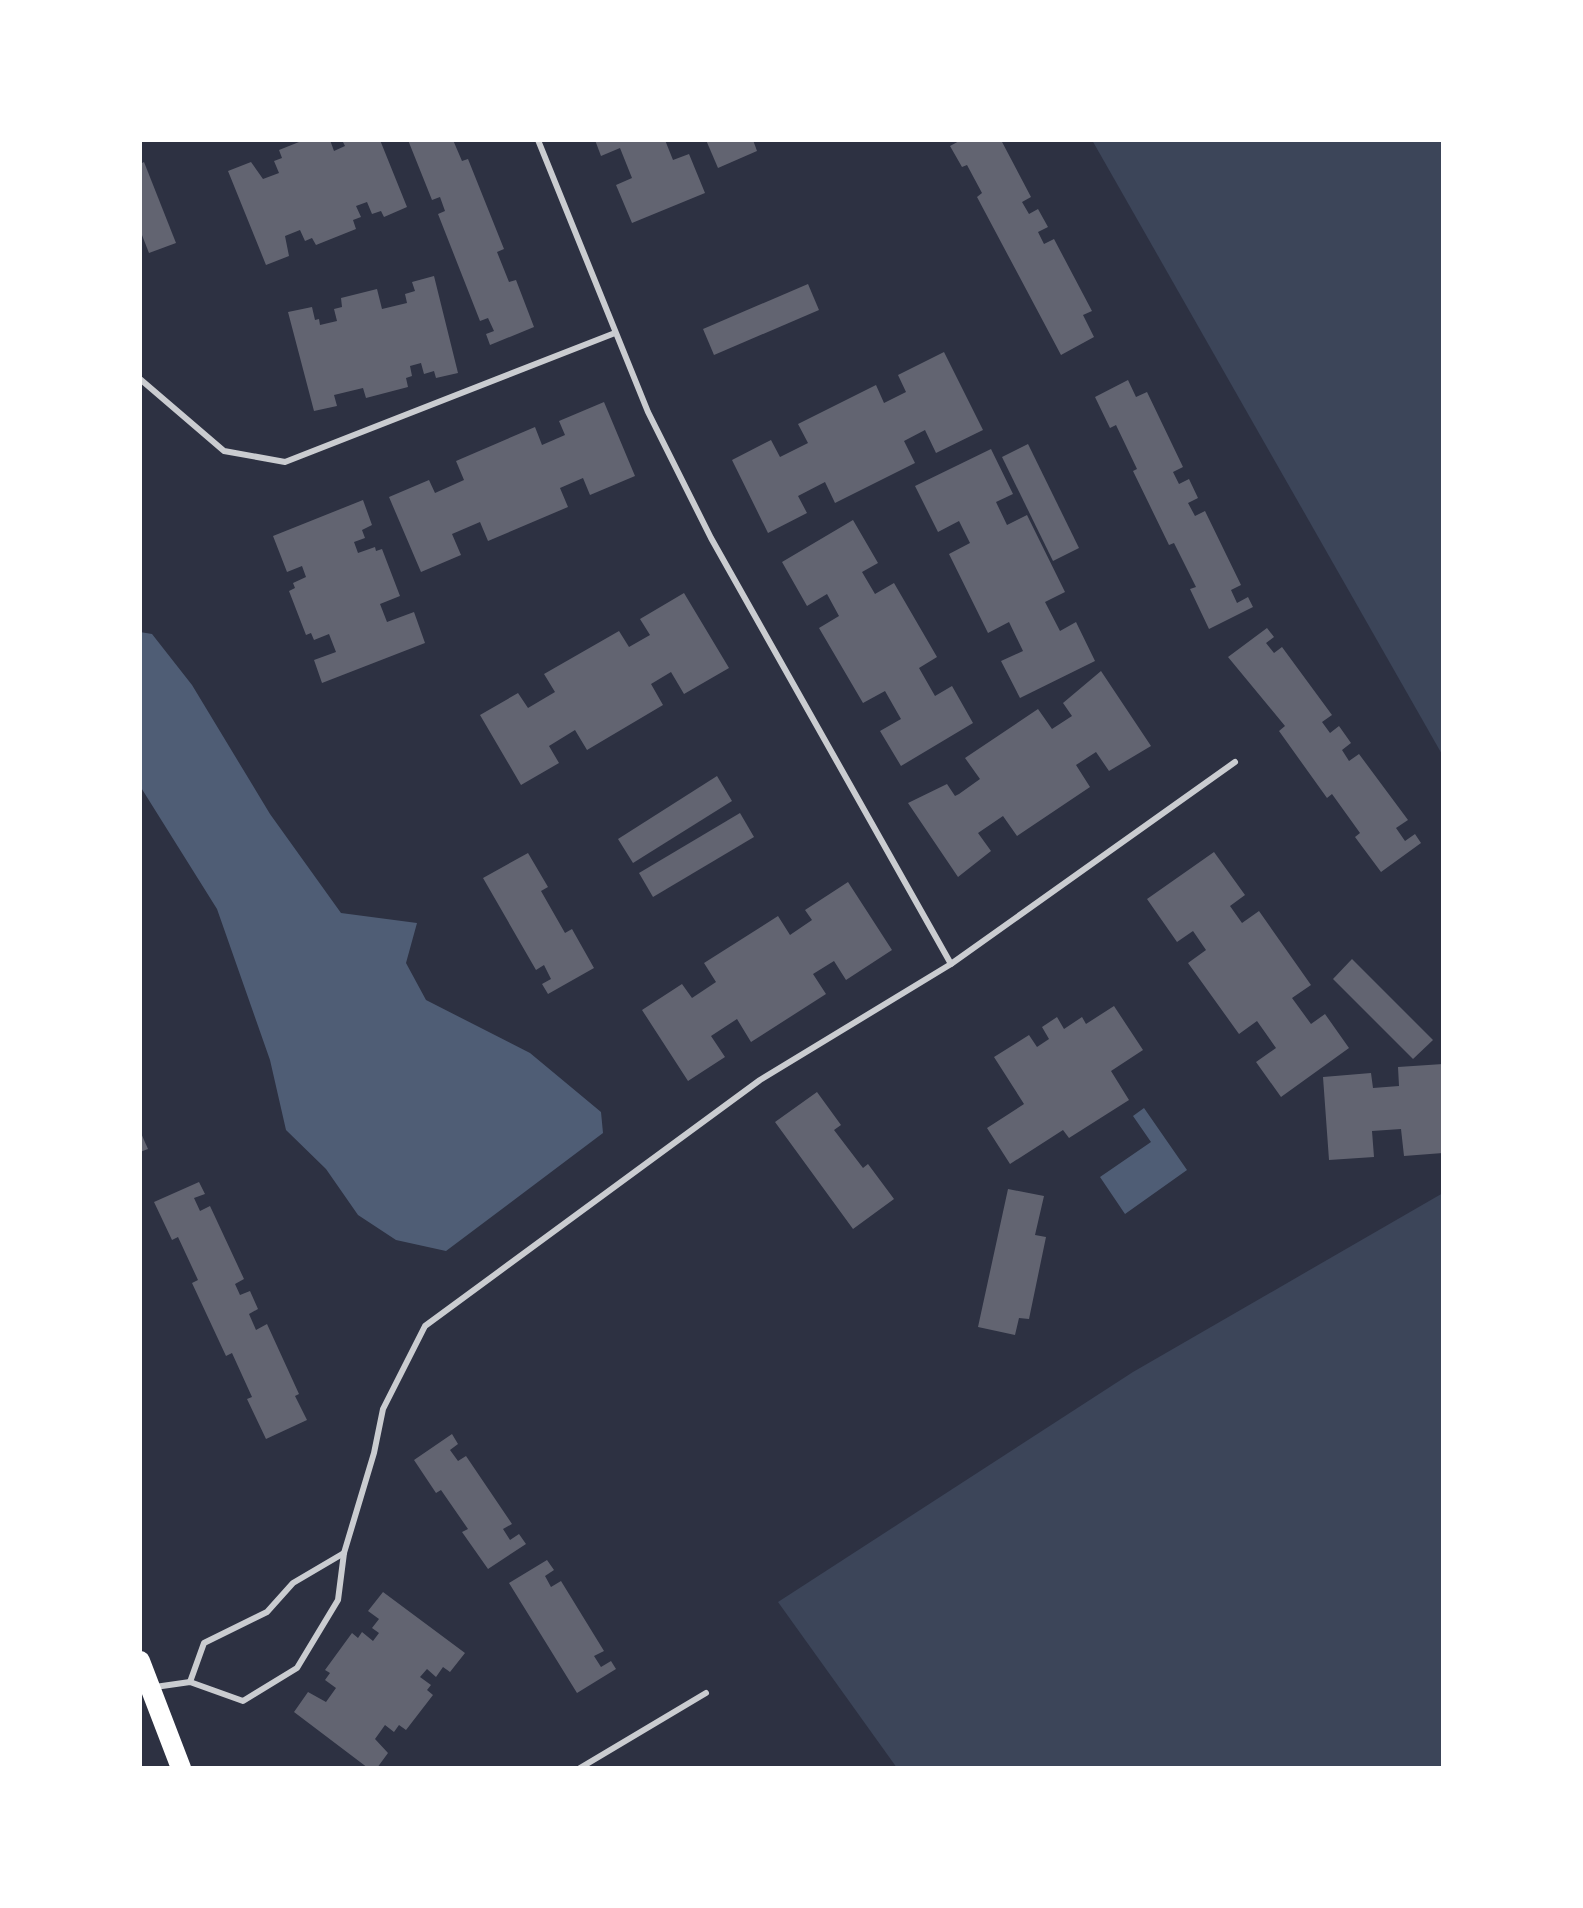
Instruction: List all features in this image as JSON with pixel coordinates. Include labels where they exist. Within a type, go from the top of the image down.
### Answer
[{"type":"main road","points":[[140,1661],[181,1768]]},
{"type":"lane","points":[[538,140],[648,412],[711,538],[951,964]]},
{"type":"lane","points":[[140,379],[224,451],[285,462],[615,333]]},
{"type":"lane","points":[[152,1687],[190,1682],[243,1701],[297,1668],[338,1600],[344,1553],[374,1453],[383,1409],[425,1326],[760,1080],[951,964],[1235,762]]},
{"type":"lane","points":[[190,1682],[204,1643],[267,1612],[293,1583],[344,1553]]},
{"type":"lane","points":[[580,1768],[706,1693]]},
{"type":"shaded area","points":[[1092,140],[1443,140],[1443,756]]},
{"type":"shaded area","points":[[140,632],[152,634],[192,685],[270,814],[341,913],[417,923],[406,963],[426,1000],[530,1053],[601,1112],[603,1133],[446,1251],[396,1240],[358,1215],[326,1169],[286,1130],[270,1060],[217,909],[140,786]]},
{"type":"shaded area","points":[[1144,1108],[1187,1170],[1125,1214],[1100,1177],[1151,1142],[1133,1116]]},
{"type":"shaded area","points":[[1443,1193],[1443,1768],[897,1768],[778,1602],[1133,1372]]},
{"type":"building","points":[[304,140],[330,140],[334,151],[345,146],[342,140],[380,140],[407,207],[384,217],[381,211],[372,214],[367,202],[356,206],[361,217],[353,220],[356,229],[316,245],[312,238],[305,241],[300,230],[285,236],[289,256],[266,265],[228,171],[251,162],[263,179],[279,173],[274,161],[282,158],[279,150]]},
{"type":"building","points":[[408,140],[453,140],[462,161],[468,159],[504,249],[497,252],[509,282],[516,280],[534,327],[490,345],[486,334],[494,331],[488,318],[480,321],[438,214],[445,211],[440,197],[432,200]]},
{"type":"building","points":[[595,140],[665,140],[673,160],[689,154],[705,193],[632,223],[616,185],[632,178],[620,148],[601,156]]},
{"type":"building","points":[[706,140],[753,140],[757,151],[718,168]]},
{"type":"building","points":[[961,140],[1001,140],[1031,197],[1022,202],[1029,214],[1038,209],[1048,227],[1038,232],[1044,244],[1054,239],[1092,311],[1083,315],[1094,337],[1061,355],[977,197],[982,193],[967,165],[962,167],[950,146]]},
{"type":"building","points":[[144,162],[176,243],[149,253],[140,230],[140,164]]},
{"type":"building","points":[[434,276],[458,373],[436,378],[434,371],[424,374],[421,363],[410,366],[412,376],[406,378],[408,387],[366,398],[363,388],[334,395],[337,406],[314,411],[288,312],[312,307],[315,320],[319,319],[320,325],[337,321],[334,309],[342,307],[341,298],[377,289],[382,309],[407,303],[405,294],[415,291],[412,282]]},
{"type":"building","points":[[808,284],[819,310],[714,355],[703,329]]},
{"type":"building","points":[[944,352],[983,430],[936,453],[925,430],[904,441],[915,463],[835,503],[825,482],[798,496],[807,513],[768,533],[732,460],[771,440],[780,457],[808,443],[798,424],[876,385],[884,403],[906,392],[898,375]]},
{"type":"building","points":[[1128,380],[1136,397],[1147,392],[1183,467],[1173,472],[1179,484],[1189,479],[1198,498],[1188,503],[1195,516],[1205,511],[1241,585],[1231,590],[1237,603],[1248,597],[1253,607],[1209,629],[1190,589],[1196,587],[1174,543],[1169,545],[1133,471],[1137,469],[1116,425],[1110,428],[1095,397]]},
{"type":"building","points":[[604,402],[635,476],[590,495],[583,478],[560,488],[568,507],[488,541],[480,522],[452,534],[461,555],[421,572],[389,497],[429,480],[435,493],[464,480],[456,461],[535,427],[542,445],[565,435],[559,421]]},
{"type":"building","points":[[1028,444],[1079,548],[1053,561],[1002,457]]},
{"type":"building","points":[[991,449],[1013,494],[996,502],[1007,525],[1027,515],[1065,592],[1045,602],[1060,631],[1076,622],[1095,661],[1020,698],[1001,661],[1023,651],[1009,622],[988,633],[949,554],[970,543],[959,521],[938,532],[915,486]]},
{"type":"building","points":[[363,500],[372,525],[362,530],[365,538],[354,542],[358,553],[375,547],[376,551],[382,549],[400,596],[380,604],[387,622],[414,612],[425,643],[322,683],[314,660],[336,652],[329,634],[314,640],[311,633],[306,635],[289,591],[295,588],[293,583],[306,577],[302,566],[287,572],[273,536]]},
{"type":"building","points":[[853,520],[878,563],[862,572],[875,594],[894,583],[937,657],[919,668],[935,696],[952,686],[973,723],[901,766],[880,731],[901,719],[885,691],[863,703],[819,628],[839,616],[827,594],[807,606],[782,562]]},
{"type":"building","points":[[684,593],[729,668],[684,694],[671,672],[651,684],[663,705],[587,750],[575,730],[549,746],[559,763],[521,785],[480,715],[518,693],[528,708],[555,692],[544,674],[619,631],[629,647],[650,635],[640,619]]},
{"type":"building","points":[[1267,628],[1274,637],[1266,643],[1274,653],[1282,647],[1332,715],[1322,722],[1330,733],[1339,726],[1351,743],[1342,750],[1349,761],[1359,754],[1408,820],[1396,828],[1405,841],[1415,834],[1421,843],[1381,872],[1355,837],[1360,833],[1332,794],[1327,798],[1279,731],[1285,726],[1228,657]]},
{"type":"building","points":[[1101,671],[1151,746],[1109,771],[1096,752],[1076,765],[1090,787],[1017,836],[1003,816],[978,833],[991,851],[958,877],[908,803],[947,784],[955,796],[959,794],[980,779],[965,758],[1038,709],[1052,729],[1072,716],[1063,703]]},
{"type":"building","points":[[717,776],[732,801],[633,863],[618,839]]},
{"type":"building","points":[[740,813],[754,837],[653,897],[639,873]]},
{"type":"building","points":[[1214,852],[1245,895],[1230,906],[1242,923],[1259,911],[1311,985],[1292,998],[1311,1024],[1325,1014],[1349,1048],[1281,1097],[1256,1062],[1276,1048],[1257,1021],[1239,1034],[1188,963],[1206,950],[1193,931],[1177,942],[1147,899]]},
{"type":"building","points":[[528,853],[548,887],[541,891],[565,933],[572,929],[594,968],[548,994],[542,984],[551,979],[544,965],[536,970],[483,878]]},
{"type":"building","points":[[848,882],[892,950],[846,980],[834,961],[813,974],[826,994],[751,1042],[737,1019],[711,1036],[725,1057],[688,1081],[642,1010],[682,984],[692,998],[716,982],[704,963],[778,916],[790,935],[812,920],[805,910]]},
{"type":"building","points":[[1352,959],[1433,1040],[1413,1059],[1333,979]]},
{"type":"building","points":[[1114,1006],[1143,1050],[1111,1071],[1129,1100],[1069,1138],[1063,1130],[1010,1164],[987,1128],[1024,1104],[994,1057],[1029,1035],[1037,1047],[1049,1039],[1042,1027],[1057,1017],[1064,1029],[1082,1017],[1086,1024]]},
{"type":"building","points":[[1443,1064],[1443,1153],[1404,1156],[1401,1129],[1372,1131],[1374,1157],[1329,1160],[1323,1077],[1371,1073],[1373,1088],[1399,1086],[1398,1067]]},
{"type":"building","points":[[817,1092],[841,1125],[834,1130],[863,1168],[868,1164],[894,1199],[853,1229],[775,1122]]},
{"type":"building","points":[[140,1131],[148,1149],[140,1152]]},
{"type":"building","points":[[199,1182],[205,1194],[194,1198],[200,1211],[210,1206],[244,1279],[235,1284],[240,1295],[250,1291],[258,1309],[249,1314],[256,1330],[267,1324],[299,1394],[295,1396],[307,1420],[266,1439],[247,1399],[252,1397],[232,1353],[226,1356],[192,1283],[198,1280],[178,1237],[172,1240],[154,1202]]},
{"type":"building","points":[[1008,1189],[1044,1196],[1035,1235],[1046,1237],[1029,1319],[1019,1318],[1015,1335],[978,1327]]},
{"type":"building","points":[[452,1434],[458,1444],[450,1450],[458,1461],[466,1456],[512,1524],[503,1529],[510,1540],[519,1534],[526,1544],[488,1569],[462,1532],[468,1529],[441,1490],[436,1493],[414,1460]]},
{"type":"building","points":[[547,1560],[554,1570],[545,1576],[551,1587],[561,1581],[604,1651],[594,1656],[601,1667],[611,1661],[616,1669],[577,1693],[509,1583]]},
{"type":"building","points":[[383,1592],[465,1653],[450,1672],[443,1667],[436,1677],[427,1669],[420,1677],[431,1685],[427,1690],[433,1695],[406,1730],[399,1725],[394,1732],[385,1725],[375,1739],[388,1753],[377,1768],[368,1768],[294,1712],[308,1692],[326,1702],[336,1688],[325,1680],[330,1673],[325,1670],[352,1633],[358,1638],[362,1632],[373,1641],[379,1633],[372,1628],[379,1619],[368,1611]]}]
